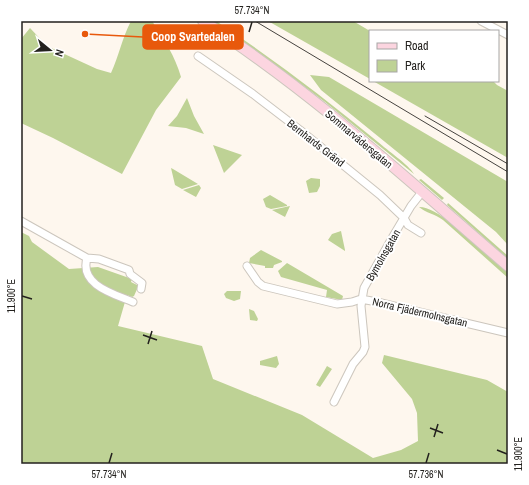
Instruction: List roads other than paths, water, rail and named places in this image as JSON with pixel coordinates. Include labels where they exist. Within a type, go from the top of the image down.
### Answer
[{"type":"street","name":"Sommarvädersgatan","points":[[203,21],[262,60],[338,119],[508,266]]},
{"type":"street","points":[[481,21],[498,30]]},
{"type":"street","points":[[499,30],[508,35]]},
{"type":"street","name":"Bernhards Gränd","points":[[198,56],[253,94],[300,130],[380,194],[404,218]]},
{"type":"street","points":[[421,233],[408,225],[404,218],[422,192]]},
{"type":"street","name":"Bymolnsgatan","points":[[334,402],[354,364],[365,347],[361,299],[364,288],[404,218]]},
{"type":"street","points":[[21,221],[87,258],[99,260],[129,270],[130,274],[142,283],[142,289]]},
{"type":"street","points":[[87,258],[85,264],[86,269],[93,283],[133,302]]},
{"type":"street","name":"Norra Fjädermolnsgatan","points":[[247,266],[258,282],[263,286],[337,304],[361,299],[508,333]]},
{"type":"tram line","points":[[255,21],[508,172]]},
{"type":"tram line","points":[[425,116],[508,164]]},
{"type":"place","name":"Coop Svartedalen","points":[[85,34]]}]
